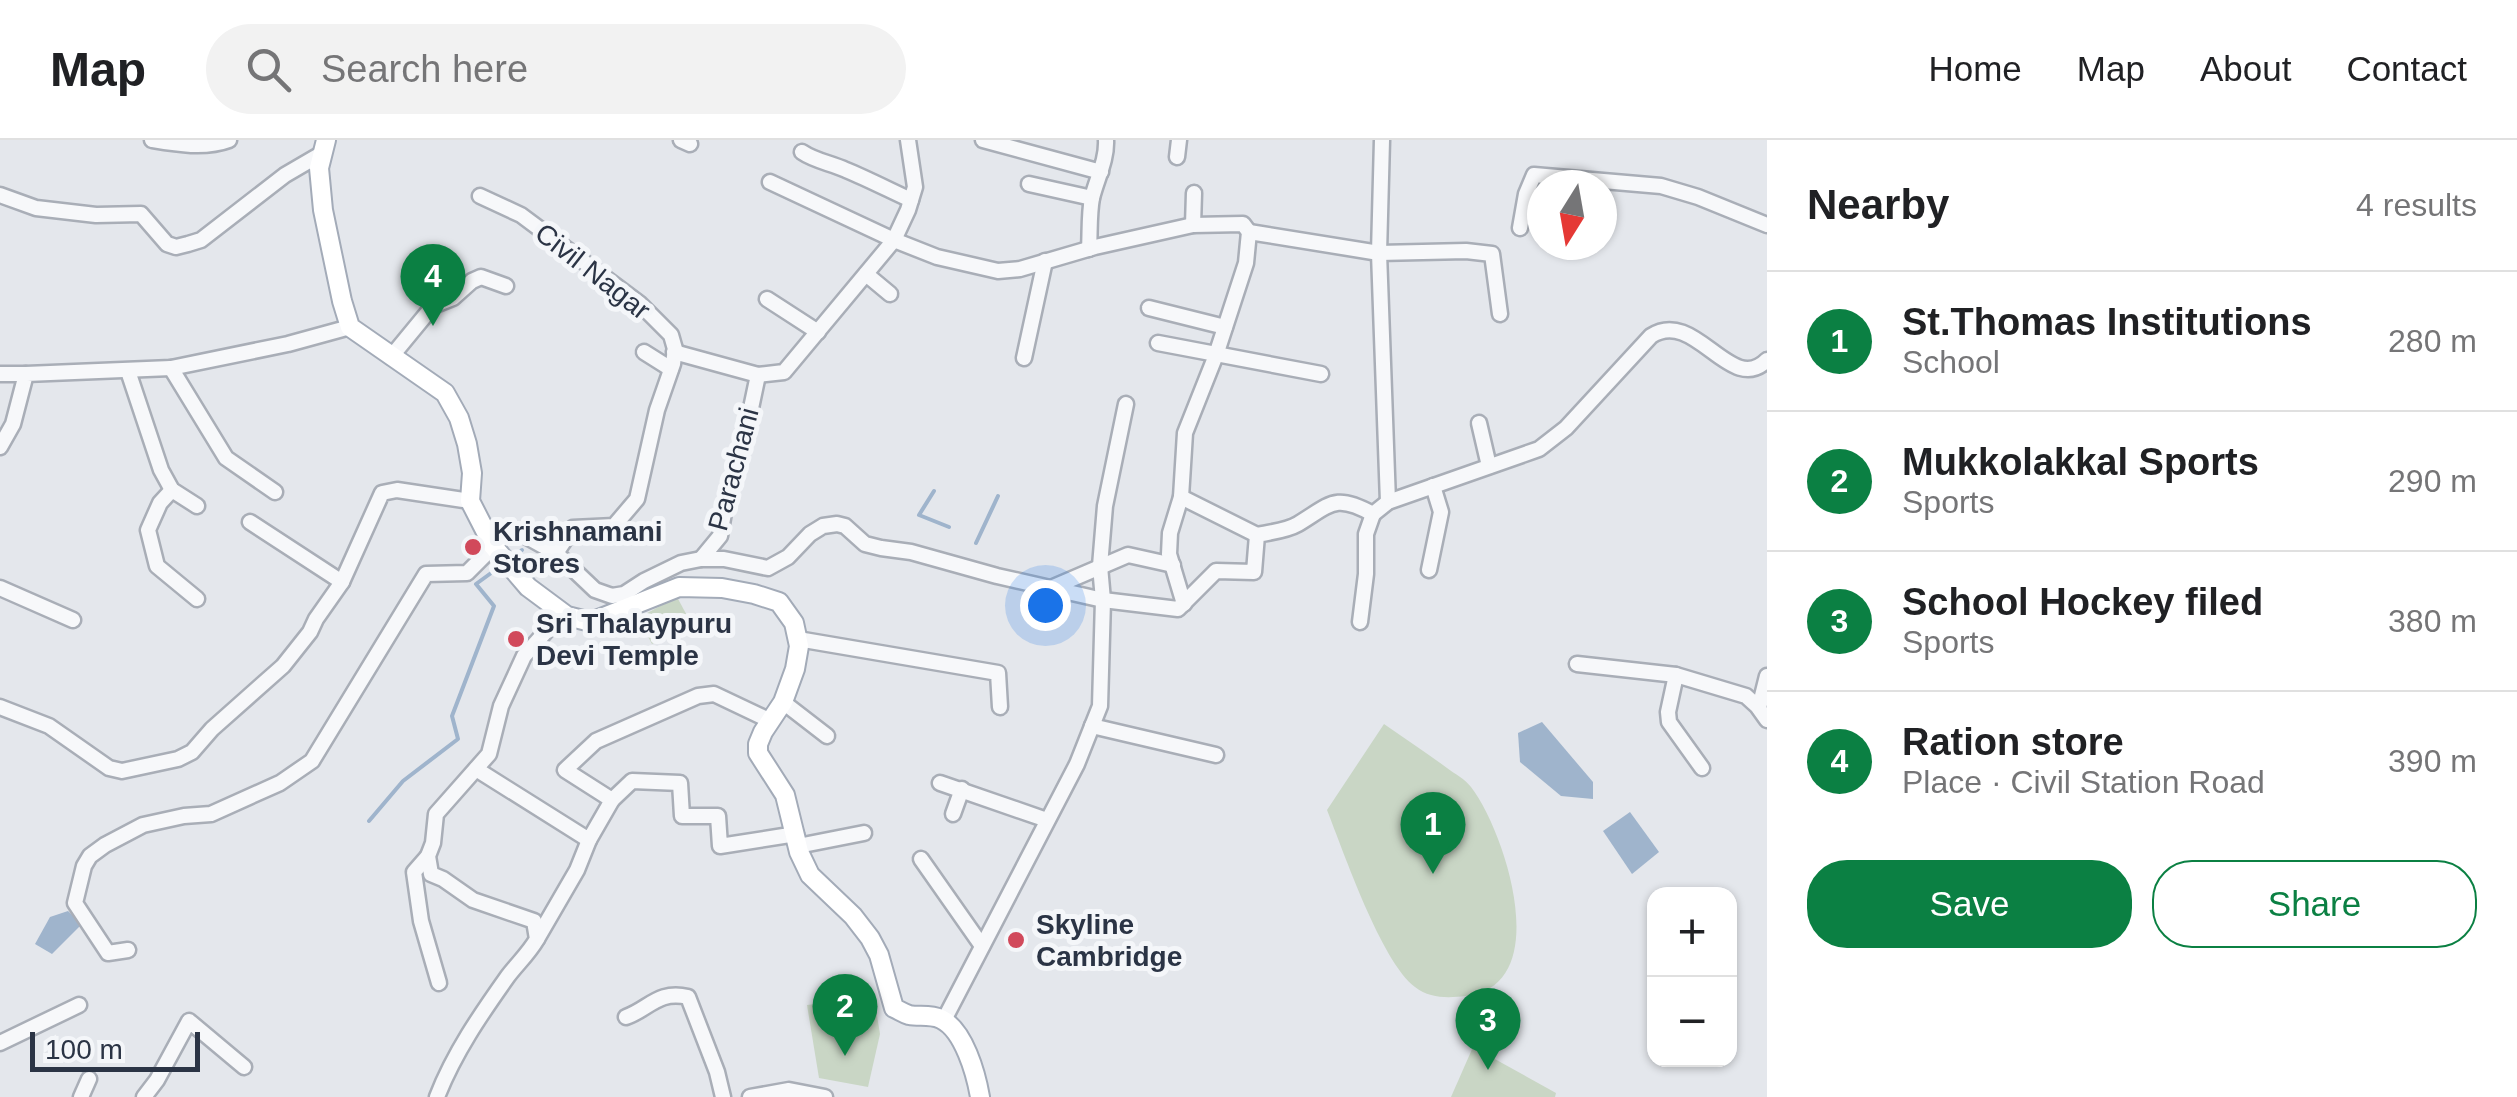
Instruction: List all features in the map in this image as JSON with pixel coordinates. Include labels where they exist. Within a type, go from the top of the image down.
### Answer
[{"type":"main road","points":[[324,147],[319,168],[323,210],[350,326],[444,393],[459,418],[467,444],[472,473],[470,501],[493,546],[528,587],[567,616],[592,622],[679,586],[722,588],[779,602],[794,623],[799,646],[795,669],[783,702],[758,744],[758,753],[785,794],[810,874],[854,916],[870,938],[894,1008],[944,1020],[966,1050],[976,1072],[980,1097]]},
{"type":"street","points":[[152,140],[213,145],[229,140]]},
{"type":"street","points":[[556,553],[573,528],[614,526],[637,499],[674,352],[758,375],[784,372],[894,240],[915,187],[908,140]]},
{"type":"street","points":[[984,140],[1101,172]]},
{"type":"street","points":[[1089,249],[1092,198],[1106,140]]},
{"type":"street","points":[[1177,157],[1179,140]]},
{"type":"street","points":[[1382,140],[1379,253],[1388,502]]},
{"type":"street","points":[[0,195],[36,208],[96,216],[141,214],[167,244],[176,248],[201,240],[324,147]]},
{"type":"street","points":[[802,152],[911,200]]},
{"type":"street","points":[[1520,228],[1534,175],[1661,186],[1767,225]]},
{"type":"street","points":[[770,182],[937,258],[998,271],[1020,269],[1193,225],[1243,224],[1249,232],[1246,264],[1185,433],[1181,498],[1170,533],[1169,554],[1184,604]]},
{"type":"street","points":[[1030,184],[1092,198]]},
{"type":"street","points":[[1193,225],[1194,193]]},
{"type":"street","name":"Civil Nagar","points":[[480,196],[521,215],[639,304],[671,335],[674,352]]},
{"type":"street","points":[[1249,232],[1379,253],[1466,250],[1492,254],[1500,314]]},
{"type":"street","points":[[1024,358],[1046,261]]},
{"type":"street","points":[[866,274],[890,294]]},
{"type":"street","points":[[391,357],[433,306],[453,298],[472,281],[481,278],[506,286]]},
{"type":"street","points":[[767,300],[818,332]]},
{"type":"street","points":[[1150,308],[1225,328]]},
{"type":"street","points":[[0,374],[171,368],[288,344],[350,326]]},
{"type":"street","points":[[1360,622],[1366,534],[1373,514],[1388,502],[1538,449],[1566,428],[1661,329],[1696,338],[1717,356],[1747,370],[1761,367],[1767,360]]},
{"type":"street","points":[[1158,343],[1321,374]]},
{"type":"street","points":[[644,352],[671,370]]},
{"type":"street","points":[[171,368],[226,458],[275,492]]},
{"type":"street","points":[[128,371],[161,470],[172,490],[198,506]]},
{"type":"street","points":[[0,447],[13,424],[26,374]]},
{"type":"street","name":"Parachani","points":[[701,559],[720,536],[758,375]]},
{"type":"street","points":[[944,1020],[1077,764],[1100,706],[1100,566],[1105,506],[1126,404]]},
{"type":"street","points":[[1478,423],[1489,466]]},
{"type":"street","points":[[1428,570],[1441,512],[1433,486]]},
{"type":"street","points":[[172,490],[160,503],[148,530],[157,566],[198,599]]},
{"type":"street","points":[[0,707],[49,726],[109,768],[122,771],[178,759],[192,752],[212,729],[284,666],[342,582],[382,494],[397,490],[470,501]]},
{"type":"street","points":[[1181,498],[1257,535],[1298,524],[1338,502],[1348,502],[1373,514]]},
{"type":"street","points":[[250,522],[342,582]]},
{"type":"street","points":[[128,950],[108,953],[75,903],[90,856],[144,825],[211,814],[280,783],[312,761],[426,574],[466,573],[508,532],[518,532],[556,553],[595,590],[612,596],[701,559],[724,559],[768,568],[788,557],[810,534],[837,524],[846,526],[865,544],[1103,600],[1171,609],[1184,604],[1216,571],[1254,572],[1257,535]]},
{"type":"street","points":[[1051,588],[1128,555],[1172,564]]},
{"type":"street","points":[[0,588],[73,620]]},
{"type":"street","points":[[439,984],[414,872],[434,843],[436,814],[489,754],[501,706],[524,656],[549,628],[567,616]]},
{"type":"street","points":[[798,639],[998,673],[1000,706]]},
{"type":"street","points":[[1577,664],[1676,674],[1746,696],[1763,714]]},
{"type":"street","points":[[1676,674],[1669,722],[1702,768]]},
{"type":"street","points":[[1763,714],[1767,676]]},
{"type":"street","points":[[612,800],[565,770],[596,741],[698,696],[714,694],[769,720]]},
{"type":"street","points":[[783,702],[827,736]]},
{"type":"street","points":[[1092,726],[1216,756]]},
{"type":"street","points":[[476,770],[590,840]]},
{"type":"street","points":[[441,1094],[449,1068],[486,1007],[537,939],[612,800],[632,781],[680,783],[682,816],[718,816],[720,846],[864,833]]},
{"type":"street","points":[[940,783],[1047,820]]},
{"type":"street","points":[[953,814],[962,790]]},
{"type":"street","points":[[428,856],[431,874],[473,900],[534,921],[537,939]]},
{"type":"street","points":[[921,858],[982,946]]},
{"type":"street","points":[[626,1017],[665,997],[688,997],[718,1072],[723,1097]]},
{"type":"street","points":[[0,1043],[79,1005]]},
{"type":"street","points":[[144,1097],[189,1021],[244,1066]]},
{"type":"street","points":[[81,1097],[88,1079]]},
{"type":"street","points":[[750,1097],[789,1090],[825,1097]]},
{"type":"green space","points":[[677,597],[691,623],[652,644],[638,618]]},
{"type":"green space","points":[[1384,724],[1469,784],[1484,808],[1508,870],[1516,937],[1510,965],[1493,986],[1466,996],[1427,994],[1402,974],[1365,905],[1327,810]]},
{"type":"green space","points":[[874,997],[880,1034],[868,1087],[819,1078],[807,1005]]},
{"type":"green space","points":[[1473,1047],[1556,1093],[1555,1097],[1451,1097]]},
{"type":"water","points":[[1542,722],[1593,782],[1593,799],[1561,796],[1520,762],[1518,733]]},
{"type":"water","points":[[1630,812],[1659,852],[1632,874],[1603,831]]},
{"type":"water","points":[[68,911],[82,924],[52,954],[35,944],[50,917]]},
{"type":"waterway","points":[[934,491],[919,515],[949,527]]},
{"type":"waterway","points":[[976,543],[998,496]]},
{"type":"waterway","points":[[515,556],[522,550]]},
{"type":"waterway","points":[[369,821],[403,781],[458,739],[452,716],[494,606],[476,584],[498,568]]},
{"type":"place","name":"Ration store","points":[[433,326]]},
{"type":"place","name":"Krishnamani Stores","points":[[473,547]]},
{"type":"place","name":"Sri Thalaypuru Devi Temple","points":[[516,639]]},
{"type":"place","name":"St.Thomas Institutions","points":[[1433,874]]},
{"type":"place","name":"Skyline Cambridge","points":[[1016,940]]},
{"type":"place","name":"Mukkolakkal Sports","points":[[845,1056]]},
{"type":"place","name":"School Hockey filed","points":[[1488,1070]]}]
